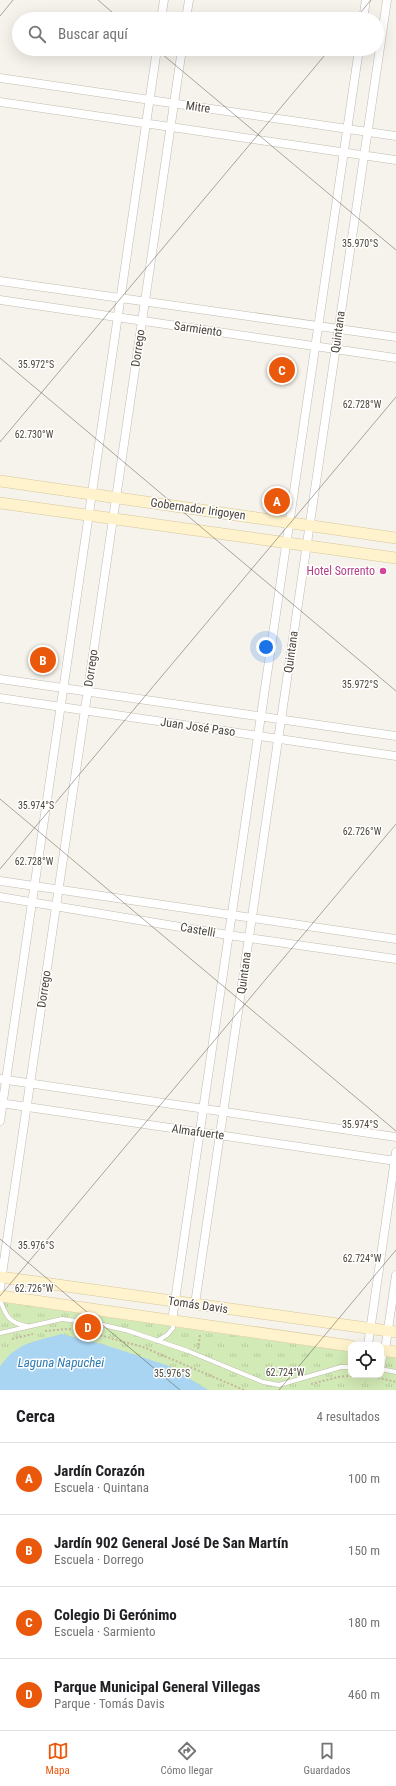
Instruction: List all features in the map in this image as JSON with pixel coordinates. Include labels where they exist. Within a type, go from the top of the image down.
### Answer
[{"type":"street","points":[[162,12],[164,0]]},
{"type":"street","points":[[187,12],[189,0]]},
{"type":"street","points":[[364,12],[366,0]]},
{"type":"street","name":"Quintana","points":[[384,20],[387,0]]},
{"type":"street","name":"Dorrego","points":[[0,1121],[3,1080],[33,902],[34,886],[156,56]]},
{"type":"street","name":"Dorrego","points":[[1,1281],[181,56]]},
{"type":"street","name":"Quintana","points":[[172,1320],[358,56]]},
{"type":"street","name":"Quintana","points":[[195,1304],[379,56]]},
{"type":"street","name":"Mitre","points":[[0,78],[396,136]]},
{"type":"street","name":"Mitre","points":[[0,102],[396,160]]},
{"type":"street","name":"Sarmiento","points":[[0,281],[396,337]]},
{"type":"street","name":"Sarmiento","points":[[0,300],[396,358]]},
{"type":"street","name":"Gobernador Irigoyen","points":[[0,481],[396,538]]},
{"type":"street","name":"Gobernador Irigoyen","points":[[0,503],[396,558]]},
{"type":"street","name":"Juan José Paso","points":[[0,679],[396,736]]},
{"type":"street","name":"Juan José Paso","points":[[0,698],[396,756]]},
{"type":"street","name":"Castelli","points":[[0,882],[396,939]]},
{"type":"street","name":"Castelli","points":[[0,898],[56,905],[228,935],[396,959]]},
{"type":"street","name":"Almafuerte","points":[[3,1080],[396,1137]]},
{"type":"street","name":"Almafuerte","points":[[1,1104],[395,1161]]},
{"type":"street","points":[[368,1342],[396,1152]]},
{"type":"street","points":[[387,1351],[392,1332],[396,1275]]},
{"type":"street","name":"Tomás Davis","points":[[1,1281],[175,1301],[392,1332]]},
{"type":"street","name":"Tomás Davis","points":[[0,1296],[348,1346]]},
{"type":"lane","points":[[0,1300],[7,1316],[16,1324],[30,1327]]},
{"type":"lane","points":[[0,1333],[62,1319],[114,1328],[157,1341],[263,1382],[279,1386],[341,1367],[348,1367]]},
{"type":"lane","points":[[157,1341],[167,1335],[173,1328],[172,1320]]},
{"type":"lane","points":[[384,1370],[396,1372]]},
{"type":"path","points":[[197,1356],[202,1325]]},
{"type":"path","points":[[7,1339],[22,1337],[38,1332],[67,1328],[81,1330],[143,1347],[244,1390]]},
{"type":"path","points":[[310,1384],[348,1376]]},
{"type":"path","points":[[379,1378],[396,1382]]},
{"type":"green space","points":[[0,1302],[348,1352],[348,1378],[384,1378],[384,1356],[396,1358],[396,1390],[0,1390]]},
{"type":"water","name":"Laguna Napuchei","points":[[61,1334],[105,1345],[169,1366],[208,1390],[0,1390],[0,1367],[13,1352],[34,1341]]},
{"type":"place","name":"Colegio Di Gerónimo","points":[[282,370]]},
{"type":"place","name":"Jardín Corazón","points":[[277,501]]},
{"type":"place","name":"Hotel Sorrento","points":[[383,571]]},
{"type":"place","name":"Jardín 902 General José De San Martín","points":[[43,660]]},
{"type":"place","name":"Parque Municipal General Villegas","points":[[88,1327]]}]
